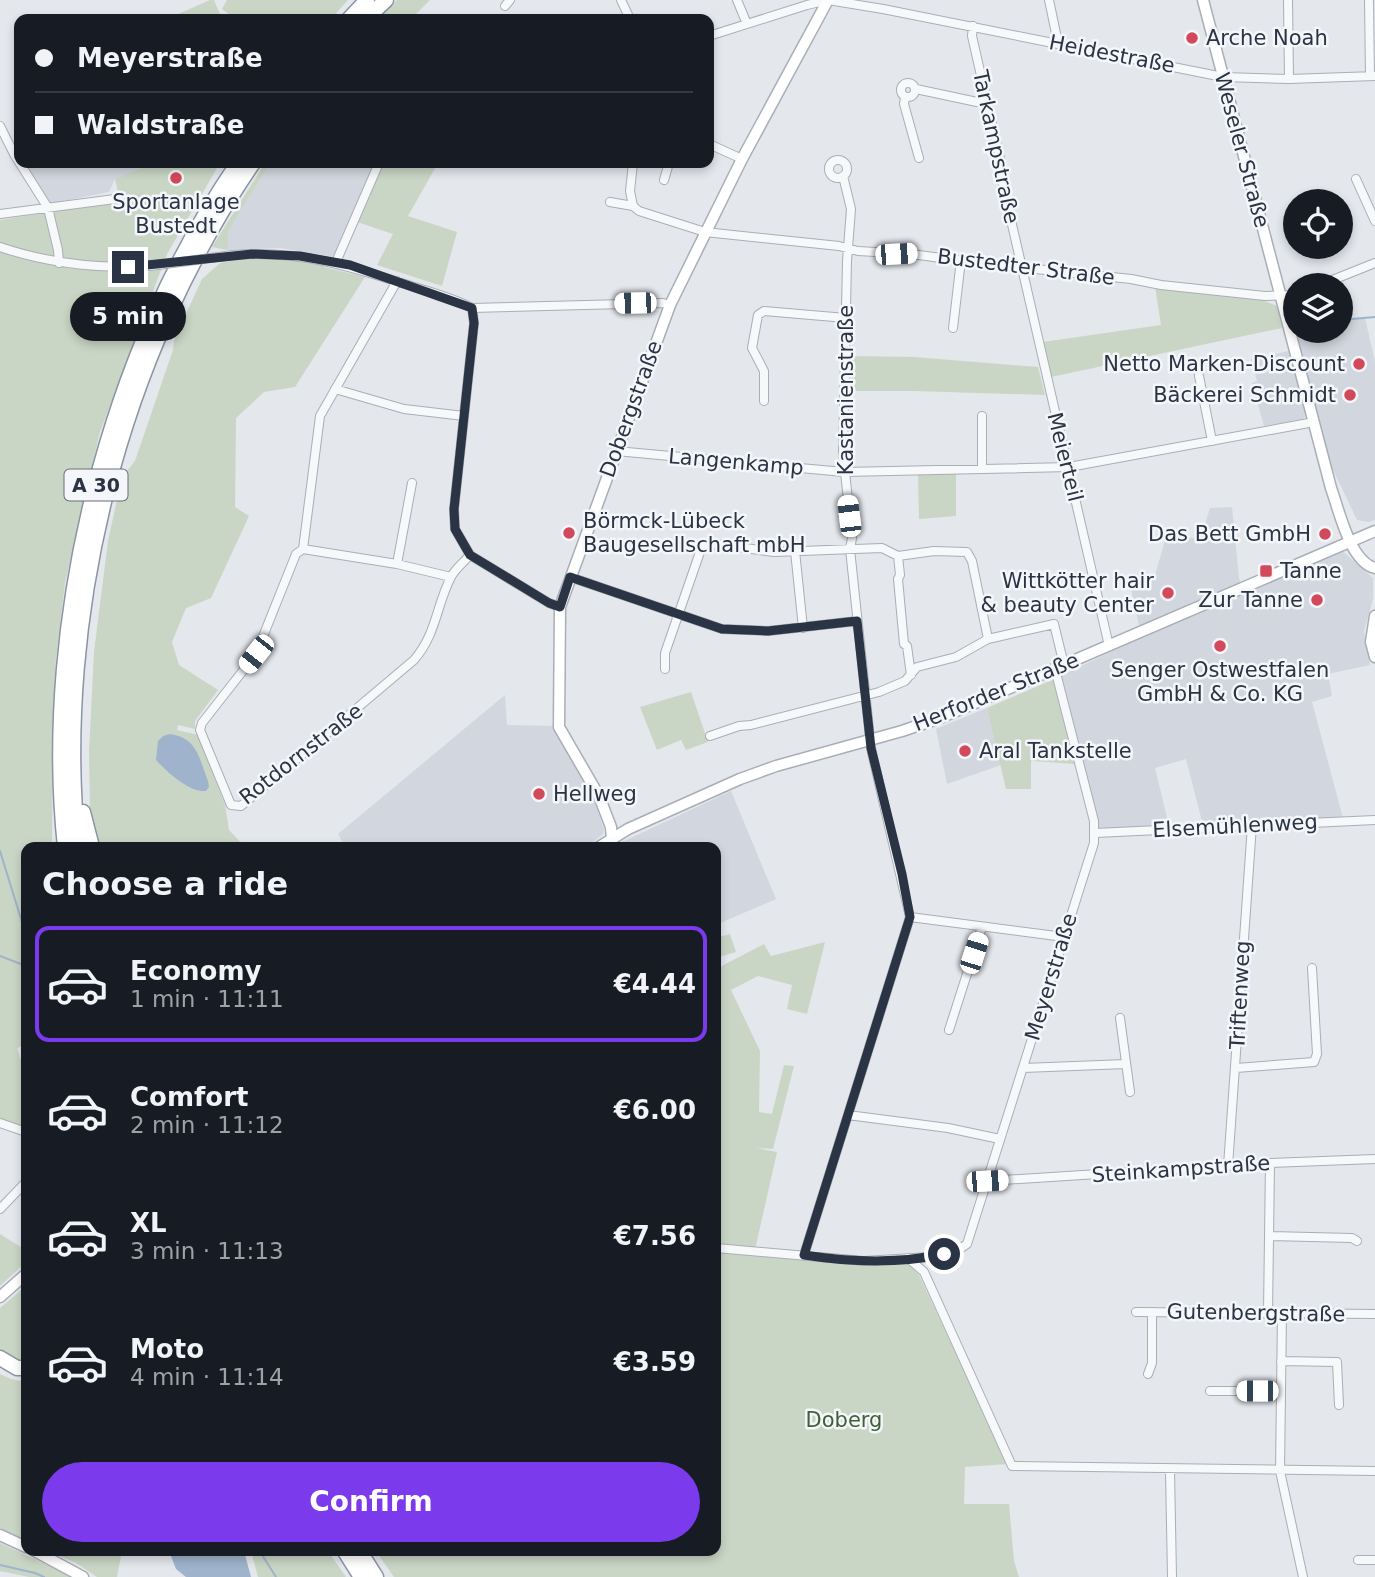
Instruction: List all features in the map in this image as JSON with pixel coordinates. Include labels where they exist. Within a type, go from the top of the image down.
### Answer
[{"type":"highway","points":[[354,14],[368,0]]},
{"type":"highway","points":[[371,14],[386,0]]},
{"type":"highway","name":"A 30","points":[[65,842],[61,762],[63,697],[76,578],[90,506],[122,399],[147,334],[175,272],[234,168]]},
{"type":"highway","name":"A 30","points":[[78,842],[74,746],[78,662],[104,505],[130,414],[154,350],[208,236],[250,168]]},
{"type":"highway","points":[[74,746],[80,761],[82,803],[90,842]]},
{"type":"highway","points":[[0,1357],[21,1368]]},
{"type":"highway","points":[[0,1368],[21,1374]]},
{"type":"highway","points":[[348,1556],[361,1577]]},
{"type":"highway","points":[[363,1556],[376,1577]]},
{"type":"street","points":[[737,0],[747,24]]},
{"type":"street","name":"Heidestraße","points":[[714,34],[828,0],[850,2],[1223,77],[1289,79],[1372,76]]},
{"type":"street","name":"Dobergstraße","points":[[611,842],[611,827],[599,796],[559,727],[560,607],[670,305],[742,159],[828,0]]},
{"type":"street","points":[[1049,0],[1058,43]]},
{"type":"street","name":"Weseler Straße","points":[[1203,0],[1314,422],[1349,542]]},
{"type":"street","points":[[1288,0],[1289,79]]},
{"type":"street","points":[[1369,0],[1372,76]]},
{"type":"street","points":[[807,5],[817,21]]},
{"type":"street","name":"Tarkampstraße","points":[[973,26],[972,36],[1023,268]]},
{"type":"street","points":[[919,158],[904,104],[905,97],[901,91],[904,84],[911,83],[916,89],[977,102],[986,99]]},
{"type":"street","points":[[0,126],[14,154]]},
{"type":"street","points":[[714,146],[742,159]]},
{"type":"street","points":[[23,168],[48,208],[59,263]]},
{"type":"street","points":[[336,262],[377,168]]},
{"type":"street","points":[[633,168],[630,198],[633,206]]},
{"type":"street","points":[[664,180],[668,168]]},
{"type":"street","name":"Kastanienstraße","points":[[843,176],[851,209],[847,249],[844,472],[852,538],[850,549],[870,740],[910,917]]},
{"type":"street","points":[[1356,179],[1375,221]]},
{"type":"street","points":[[0,214],[115,199]]},
{"type":"street","name":"Bustedter Straße","points":[[610,202],[633,206],[639,211],[705,232],[1131,279],[1161,285],[1265,296],[1280,295]]},
{"type":"street","points":[[0,247],[59,263],[105,267],[150,266],[233,255],[273,253],[336,262],[472,308],[649,303],[670,305]]},
{"type":"street","points":[[953,328],[961,260]]},
{"type":"street","points":[[1350,273],[1375,263]]},
{"type":"street","name":"Meierteil","points":[[1023,268],[1109,646]]},
{"type":"street","points":[[397,281],[320,416],[303,548],[451,576]]},
{"type":"street","points":[[472,308],[474,323],[453,521],[458,538],[470,555],[560,607]]},
{"type":"street","points":[[764,401],[764,371],[751,348],[758,316],[764,312],[846,318]]},
{"type":"street","points":[[1199,376],[1212,441]]},
{"type":"street","points":[[335,389],[404,409],[464,415]]},
{"type":"street","points":[[982,416],[982,469]]},
{"type":"street","name":"Langenkamp","points":[[616,451],[844,472],[1069,467],[1314,422]]},
{"type":"street","points":[[397,564],[412,483]]},
{"type":"street","name":"Herforder Straße","points":[[613,842],[628,829],[740,779],[940,718],[1375,531]]},
{"type":"street","points":[[1349,542],[1369,567],[1375,568]]},
{"type":"street","points":[[665,668],[664,660],[700,552],[705,546],[716,544],[763,551],[882,548],[898,556],[934,551],[967,552],[975,573],[988,639]]},
{"type":"street","name":"Rotdornstraße","points":[[303,548],[296,554],[256,654],[202,723],[200,730],[227,800],[236,807],[241,806],[414,660],[434,629],[451,576],[470,555]]},
{"type":"street","points":[[795,551],[803,628]]},
{"type":"street","points":[[898,556],[904,644],[907,646],[911,675]]},
{"type":"street","points":[[570,577],[722,629],[741,631],[803,628],[857,621]]},
{"type":"street","points":[[1375,618],[1371,642],[1375,657]]},
{"type":"street","points":[[710,736],[739,726],[879,692],[905,681],[917,667],[956,657],[988,639],[1054,624],[1059,667],[1095,834]]},
{"type":"street","name":"Elsemühlenweg","points":[[1095,834],[1375,820]]},
{"type":"street","name":"Triftenweg","points":[[1228,1166],[1252,825]]},
{"type":"street","name":"Meyerstraße","points":[[721,1248],[848,1261],[929,1257],[958,1250],[967,1244],[1095,834]]},
{"type":"street","points":[[804,1255],[910,917],[1064,937]]},
{"type":"street","points":[[949,1030],[982,927]]},
{"type":"street","points":[[1236,1068],[1314,1062],[1317,1055],[1312,968]]},
{"type":"street","points":[[1120,1018],[1130,1092]]},
{"type":"street","points":[[1023,1068],[1126,1064]]},
{"type":"street","points":[[848,1115],[948,1128],[1000,1139]]},
{"type":"street","points":[[0,1123],[21,1130]]},
{"type":"street","name":"Steinkampstraße","points":[[987,1181],[1375,1159]]},
{"type":"street","points":[[1269,1313],[1270,1163]]},
{"type":"street","points":[[0,1209],[21,1187]]},
{"type":"street","points":[[1269,1236],[1352,1238],[1357,1241]]},
{"type":"street","points":[[924,1272],[929,1257]]},
{"type":"street","points":[[908,1258],[924,1272],[1012,1466],[1375,1471]]},
{"type":"street","points":[[0,1297],[21,1278]]},
{"type":"street","name":"Gutenbergstraße","points":[[1136,1312],[1375,1314]]},
{"type":"street","points":[[1148,1374],[1152,1363],[1152,1312]]},
{"type":"street","points":[[1282,1313],[1280,1471],[1303,1577]]},
{"type":"street","points":[[1281,1361],[1336,1362],[1339,1405]]},
{"type":"street","points":[[1210,1391],[1280,1391]]},
{"type":"street","points":[[1170,1470],[1172,1577]]},
{"type":"street","points":[[0,1535],[21,1545]]},
{"type":"street","points":[[44,1556],[83,1577]]},
{"type":"street","points":[[1358,1560],[1375,1560]]},
{"type":"shaded area","points":[[25,168],[141,168],[115,179],[109,192],[49,204]]},
{"type":"shaded area","points":[[267,168],[381,168],[345,253],[334,257],[280,248],[227,250],[227,231]]},
{"type":"shaded area","points":[[1353,318],[1365,318],[1375,362],[1375,520],[1369,522],[1357,520],[1327,457],[1297,343],[1353,343]]},
{"type":"shaded area","points":[[1289,351],[1306,415],[1302,420],[1264,426],[1252,383],[1257,381],[1251,359]]},
{"type":"shaded area","points":[[1232,507],[1241,584],[1139,626],[1131,588],[1154,579],[1166,537],[1201,538],[1210,508]]},
{"type":"shaded area","points":[[1341,550],[1373,578],[1373,599],[1364,631],[1370,665],[1328,674],[1332,696],[1312,702],[1343,818],[1203,825],[1186,759],[1155,768],[1169,826],[1096,830],[1082,764],[1075,764],[1055,683],[1052,680],[1140,638]]},
{"type":"shaded area","points":[[505,695],[507,725],[556,726],[588,784],[604,829],[603,834],[593,842],[342,842],[338,834]]},
{"type":"shaded area","points":[[987,708],[1001,765],[947,784],[936,729]]},
{"type":"shaded area","points":[[731,791],[776,899],[721,923],[721,842],[622,842]]},
{"type":"green space","points":[[214,0],[220,14],[178,14]]},
{"type":"green space","points":[[227,0],[348,0],[335,14],[229,14],[222,9]]},
{"type":"green space","points":[[397,0],[430,0],[416,14],[383,14]]},
{"type":"green space","points":[[141,168],[217,168],[167,254],[100,432],[65,583],[53,709],[52,842],[21,842],[21,1046],[17,1048],[21,1061],[21,1127],[0,1121],[0,220],[120,201],[115,179]]},
{"type":"green space","points":[[262,168],[267,168],[228,231],[227,250],[212,247]]},
{"type":"green space","points":[[381,168],[435,168],[408,216],[457,232],[442,286],[377,265],[393,234],[357,222]]},
{"type":"green space","points":[[246,258],[284,258],[325,264],[324,267],[365,277],[295,387],[264,392],[236,418],[235,507],[249,516],[211,598],[186,608],[172,642],[179,665],[218,690],[195,721],[195,729],[178,725],[177,730],[198,735],[225,805],[229,830],[240,842],[98,842],[90,809],[89,752],[94,652],[108,541],[122,477],[135,461],[173,350],[174,340],[202,279],[220,263]]},
{"type":"green space","points":[[1155,287],[1257,298],[1277,306],[1282,328],[1051,377],[1043,342],[1161,325]]},
{"type":"green space","points":[[849,356],[914,357],[1038,367],[1045,395],[848,391]]},
{"type":"green space","points":[[956,472],[956,516],[919,519],[918,473]]},
{"type":"green space","points":[[1052,680],[1055,683],[1075,764],[1031,761],[1031,789],[1006,789],[987,708]]},
{"type":"green space","points":[[691,692],[708,742],[686,750],[681,740],[657,750],[640,707]]},
{"type":"green space","points":[[730,934],[736,952],[721,956],[721,937]]},
{"type":"green space","name":"Doberg","points":[[825,942],[807,1014],[787,1009],[792,985],[758,976],[731,990],[760,1051],[759,1112],[772,1114],[784,1065],[794,1066],[773,1149],[756,1148],[777,1152],[754,1254],[907,1263],[919,1275],[1008,1464],[965,1467],[964,1504],[1009,1504],[1014,1561],[1019,1577],[394,1577],[379,1556],[721,1556],[721,966],[764,944],[771,956]]},
{"type":"green space","points":[[0,1234],[21,1247],[21,1267],[0,1286]]},
{"type":"green space","points":[[21,1290],[21,1361],[0,1352],[0,1308]]},
{"type":"green space","points":[[0,1374],[21,1381],[21,1538],[0,1528]]},
{"type":"green space","points":[[0,1543],[21,1553],[21,1556],[28,1556],[71,1577],[29,1577],[0,1571]]},
{"type":"green space","points":[[60,1556],[121,1556],[117,1577],[97,1577]]},
{"type":"green space","points":[[252,1556],[331,1556],[346,1577],[258,1577]]},
{"type":"water","points":[[170,734],[186,740],[196,751],[208,781],[209,787],[206,791],[186,785],[156,760],[158,741]]},
{"type":"water","points":[[171,1556],[245,1556],[251,1577],[186,1577],[176,1569]]},
{"type":"waterway","points":[[1353,319],[1375,317]]},
{"type":"waterway","points":[[0,851],[21,919]]},
{"type":"waterway","points":[[0,956],[21,964]]},
{"type":"waterway","points":[[263,1556],[276,1577]]},
{"type":"waterway","points":[[0,1565],[44,1577]]},
{"type":"place","name":"Arche Noah","points":[[1192,38]]},
{"type":"place","name":"Sportanlage Bustedt","points":[[176,178]]},
{"type":"place","name":"Netto Marken-Discount","points":[[1359,364]]},
{"type":"place","name":"Bäckerei Schmidt","points":[[1350,395]]},
{"type":"place","name":"Börmck-Lübeck Baugesellschaft mbH","points":[[569,533]]},
{"type":"place","name":"Das Bett GmbH","points":[[1325,534]]},
{"type":"place","name":"Tanne","points":[[1266,571]]},
{"type":"place","name":"Wittkötter hair & beauty Center","points":[[1168,593]]},
{"type":"place","name":"Zur Tanne","points":[[1317,600]]},
{"type":"place","name":"Senger Ostwestfalen GmbH & Co. KG","points":[[1220,646]]},
{"type":"place","name":"Aral Tankstelle","points":[[965,751]]},
{"type":"place","name":"Hellweg","points":[[539,794]]},
{"type":"route","points":[[128,267],[273,253],[317,258],[350,265],[472,308],[474,323],[454,509],[455,529],[464,548],[477,561],[549,603],[560,607],[570,577],[722,629],[768,631],[857,621],[871,748],[910,917],[804,1255],[864,1261],[944,1254]]}]
